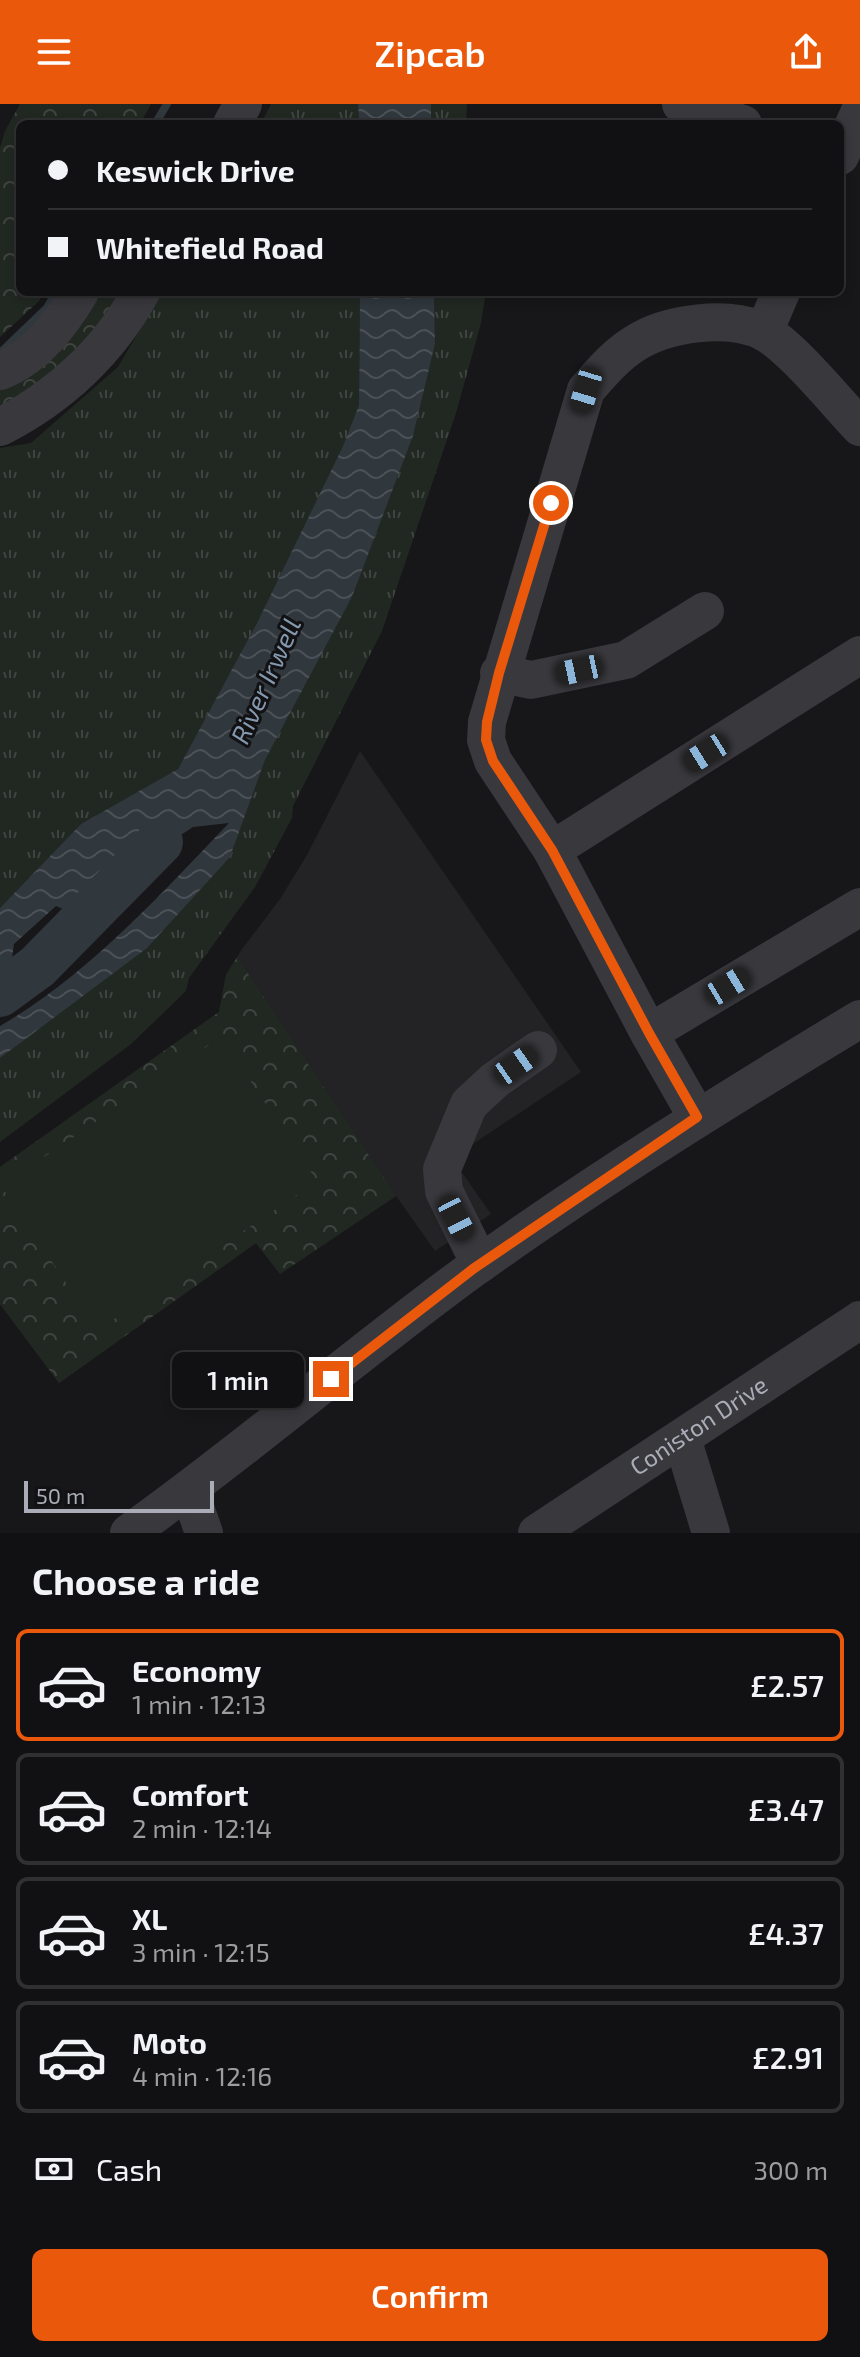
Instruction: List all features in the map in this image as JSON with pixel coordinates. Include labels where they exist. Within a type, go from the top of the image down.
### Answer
[{"type":"street","points":[[681,104],[731,120]]},
{"type":"street","points":[[844,147],[860,111]]},
{"type":"street","points":[[0,371],[34,351],[64,319],[78,296]]},
{"type":"street","points":[[0,427],[38,405],[82,370],[117,332],[139,296]]},
{"type":"street","points":[[764,332],[779,296]]},
{"type":"street","points":[[697,1117],[552,850],[493,761],[486,740],[487,722],[499,673],[586,390],[610,363],[634,343],[671,328],[715,322],[764,332],[789,352],[860,427]]},
{"type":"street","points":[[499,673],[531,680],[626,660],[661,621],[705,611]]},
{"type":"street","points":[[552,850],[860,655]]},
{"type":"street","points":[[649,1033],[860,907]]},
{"type":"street","points":[[129,1533],[480,1264],[697,1117],[860,1019]]},
{"type":"street","points":[[480,1264],[444,1191],[442,1169],[469,1104],[495,1080],[538,1050]]},
{"type":"street","name":"Coniston Drive","points":[[537,1533],[860,1320]]},
{"type":"street","points":[[682,1438],[711,1533]]},
{"type":"street","points":[[189,1490],[204,1533]]},
{"type":"shaded area","points":[[360,751],[581,1072],[452,1158],[491,1214],[435,1251],[396,1196],[280,1274],[256,1243],[59,1383],[0,1304],[0,1167],[219,1012],[226,975],[307,855]]},
{"type":"green space","points":[[20,104],[151,104],[142,120],[16,120],[16,296],[42,296],[0,337],[0,148],[5,131]]},
{"type":"green space","points":[[271,104],[358,104],[359,120],[263,120]]},
{"type":"green space","points":[[431,104],[467,104],[466,120],[431,120]]},
{"type":"green space","points":[[83,296],[128,296],[101,337],[0,412],[0,383]]},
{"type":"green space","points":[[160,296],[360,296],[359,405],[343,446],[257,623],[178,769],[81,824],[0,908],[0,448],[31,443],[118,367]]},
{"type":"green space","points":[[434,296],[485,296],[456,413],[382,631],[293,806],[292,818],[255,887],[189,978],[186,991],[131,1044],[0,1142],[0,1058],[60,1012],[230,857],[265,760],[352,597],[413,436],[435,344]]},
{"type":"green space","points":[[237,957],[396,1196],[280,1274],[256,1243],[59,1383],[0,1304],[0,1167],[219,1012],[226,975]]},
{"type":"green space","points":[[221,1037],[317,1181],[98,1330],[1,1186]]},
{"type":"water","points":[[358,104],[431,104],[431,120],[359,120]]},
{"type":"water","points":[[360,296],[434,296],[435,344],[413,436],[352,597],[265,760],[230,857],[147,948],[0,1058],[0,1026],[32,1006],[93,959],[229,823],[193,827],[167,844],[134,876],[102,893],[76,915],[56,906],[14,944],[9,979],[0,993],[0,908],[81,824],[178,769],[257,623],[343,446],[359,405]]},
{"type":"waterway","points":[[157,120],[167,104]]},
{"type":"waterway","points":[[0,353],[47,308],[54,296]]},
{"type":"waterway","name":"River Irwell","points":[[0,994],[37,967],[160,842]]},
{"type":"route","points":[[331,1379],[473,1269],[697,1117],[552,850],[493,761],[486,740],[487,722],[499,673],[551,503]]}]
